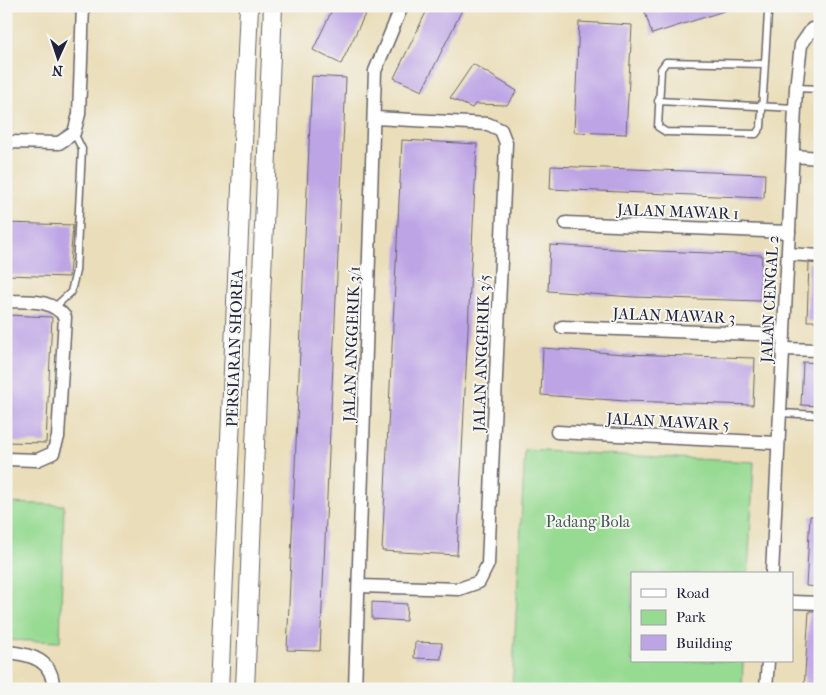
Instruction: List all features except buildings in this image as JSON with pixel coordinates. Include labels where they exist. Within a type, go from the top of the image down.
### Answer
[{"type":"main road","name":"PERSIARAN SHOREA","points":[[219,689],[249,6]]},
{"type":"main road","name":"PERSIARAN SHOREA","points":[[245,689],[273,6]]},
{"type":"street","points":[[6,142],[59,143],[74,133],[79,114],[83,6]]},
{"type":"street","name":"JALAN ANGGERIK 3/1","points":[[355,689],[375,118],[375,71],[402,6]]},
{"type":"street","name":"JALAN CENGAL 2","points":[[772,572],[796,88],[801,45],[816,29]]},
{"type":"street","name":"JALAN ANGGERIK 3/5","points":[[359,586],[459,589],[479,582],[488,564],[506,143],[501,130],[488,124],[375,118]]},
{"type":"street","points":[[793,156],[820,158]]},
{"type":"street","name":"JALAN MAWAR 1","points":[[566,223],[789,232]]},
{"type":"street","points":[[788,254],[820,256]]},
{"type":"street","points":[[6,301],[38,302],[56,306],[65,317],[58,437],[53,453],[37,460],[6,459]]},
{"type":"street","name":"JALAN MAWAR 3","points":[[562,328],[784,335]]},
{"type":"street","points":[[783,349],[820,350]]},
{"type":"street","name":"JALAN MAWAR 5","points":[[557,432],[778,443]]},
{"type":"street","points":[[794,602],[820,603]]},
{"type":"street","points":[[6,652],[19,653],[43,662],[53,676],[52,689]]},
{"type":"street","points":[[766,689],[768,662]]},
{"type":"lane","points":[[765,64],[666,62],[661,69],[658,126],[666,132],[756,134],[761,127],[762,106],[765,64],[768,13]]},
{"type":"lane","points":[[796,88],[820,89]]},
{"type":"lane","points":[[658,101],[795,108]]},
{"type":"lane","points":[[56,306],[72,292],[76,271],[82,149],[74,133]]},
{"type":"lane","points":[[780,413],[820,415]]},
{"type":"green space","name":"Padang Bola","points":[[525,450],[754,462],[748,572],[631,572],[631,662],[743,662],[742,689],[512,689]]},
{"type":"green space","points":[[6,503],[64,505],[60,642],[6,640]]}]
